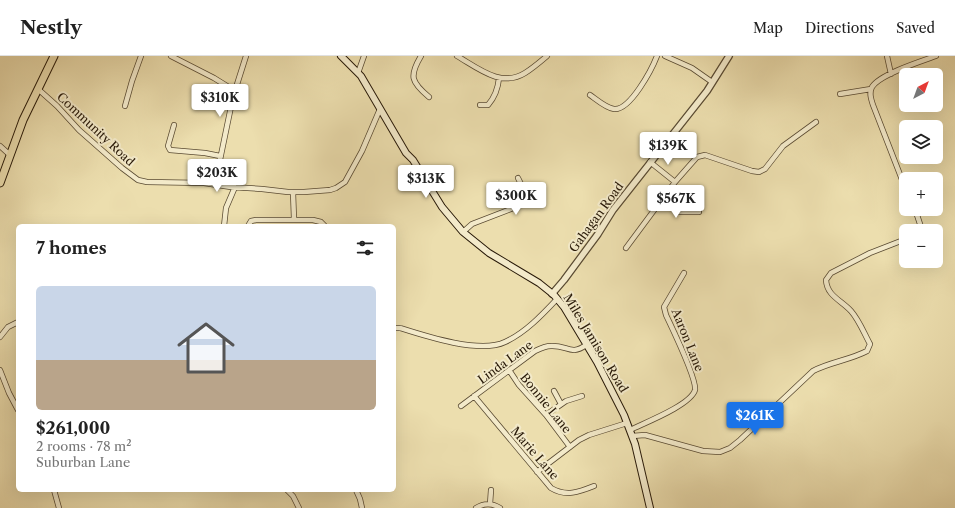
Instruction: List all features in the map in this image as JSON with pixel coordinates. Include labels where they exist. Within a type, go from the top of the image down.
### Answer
[{"type":"main road","points":[[0,184],[23,120],[54,56]]},
{"type":"main road","name":"Miles Jamison Road","points":[[340,56],[358,73],[406,153],[442,207],[463,232],[489,253],[539,283],[564,307],[615,396],[630,430],[640,463],[650,508]]},
{"type":"street","points":[[125,106],[132,81],[142,56]]},
{"type":"street","points":[[171,56],[214,78],[235,91]]},
{"type":"street","points":[[215,184],[235,91],[246,56]]},
{"type":"street","points":[[358,73],[364,56]]},
{"type":"street","points":[[421,56],[414,69],[413,80],[416,86],[429,97]]},
{"type":"street","points":[[457,56],[499,78],[510,78],[522,75],[547,56]]},
{"type":"street","points":[[590,95],[611,108],[623,108],[644,81],[657,56]]},
{"type":"street","points":[[665,56],[687,66],[712,82]]},
{"type":"street","name":"Gahagan Road","points":[[552,294],[598,234],[613,210],[712,82],[729,56]]},
{"type":"street","points":[[887,56],[891,74]]},
{"type":"street","points":[[899,172],[870,94],[877,82],[891,74],[936,56]]},
{"type":"street","points":[[480,105],[488,105],[496,95],[499,78]]},
{"type":"street","name":"Community Road","points":[[38,89],[57,106],[79,130],[138,180],[147,182],[215,184],[293,192],[333,189],[345,182],[362,151],[380,109]]},
{"type":"street","points":[[840,94],[872,90]]},
{"type":"street","points":[[626,248],[694,158],[702,155],[752,171],[762,171],[788,142],[816,122]]},
{"type":"street","points":[[174,125],[168,146],[170,150],[220,156]]},
{"type":"street","points":[[0,146],[10,155]]},
{"type":"street","points":[[650,162],[675,182]]},
{"type":"street","points":[[463,232],[469,225],[511,210],[522,202],[526,192],[518,178]]},
{"type":"street","points":[[224,224],[226,208],[235,187]]},
{"type":"street","points":[[293,192],[294,219]]},
{"type":"street","points":[[663,199],[679,212],[699,212]]},
{"type":"street","points":[[250,224],[252,221],[256,220],[294,219],[316,220],[322,224]]},
{"type":"street","points":[[632,436],[644,435],[703,451],[723,451],[733,446],[740,440],[814,371],[867,351],[870,344],[851,311],[829,292],[826,286],[826,280],[831,273],[870,253],[899,242]]},
{"type":"street","name":"Aaron Lane","points":[[630,430],[670,412],[691,398],[695,389],[693,378],[664,307],[684,273]]},
{"type":"street","points":[[396,328],[448,342],[494,346],[505,342],[521,332],[547,310],[557,299]]},
{"type":"street","points":[[0,337],[8,327],[16,323]]},
{"type":"street","name":"Linda Lane","points":[[461,406],[535,351],[543,347],[555,346],[575,350],[581,349],[586,345]]},
{"type":"street","points":[[0,370],[16,406]]},
{"type":"street","name":"Bonnie Lane","points":[[509,370],[526,394],[546,415],[570,447]]},
{"type":"street","points":[[554,391],[561,404]]},
{"type":"street","name":"Marie Lane","points":[[474,396],[551,488],[562,493],[576,493],[594,486]]},
{"type":"street","points":[[546,415],[568,400],[582,396]]},
{"type":"street","points":[[537,472],[570,447],[589,435],[627,423]]},
{"type":"street","points":[[490,504],[491,490]]},
{"type":"street","points":[[55,492],[59,508]]},
{"type":"street","points":[[289,492],[293,496],[299,508]]},
{"type":"street","points":[[357,492],[362,508]]},
{"type":"street","points":[[476,508],[482,505],[490,504],[500,508]]}]
